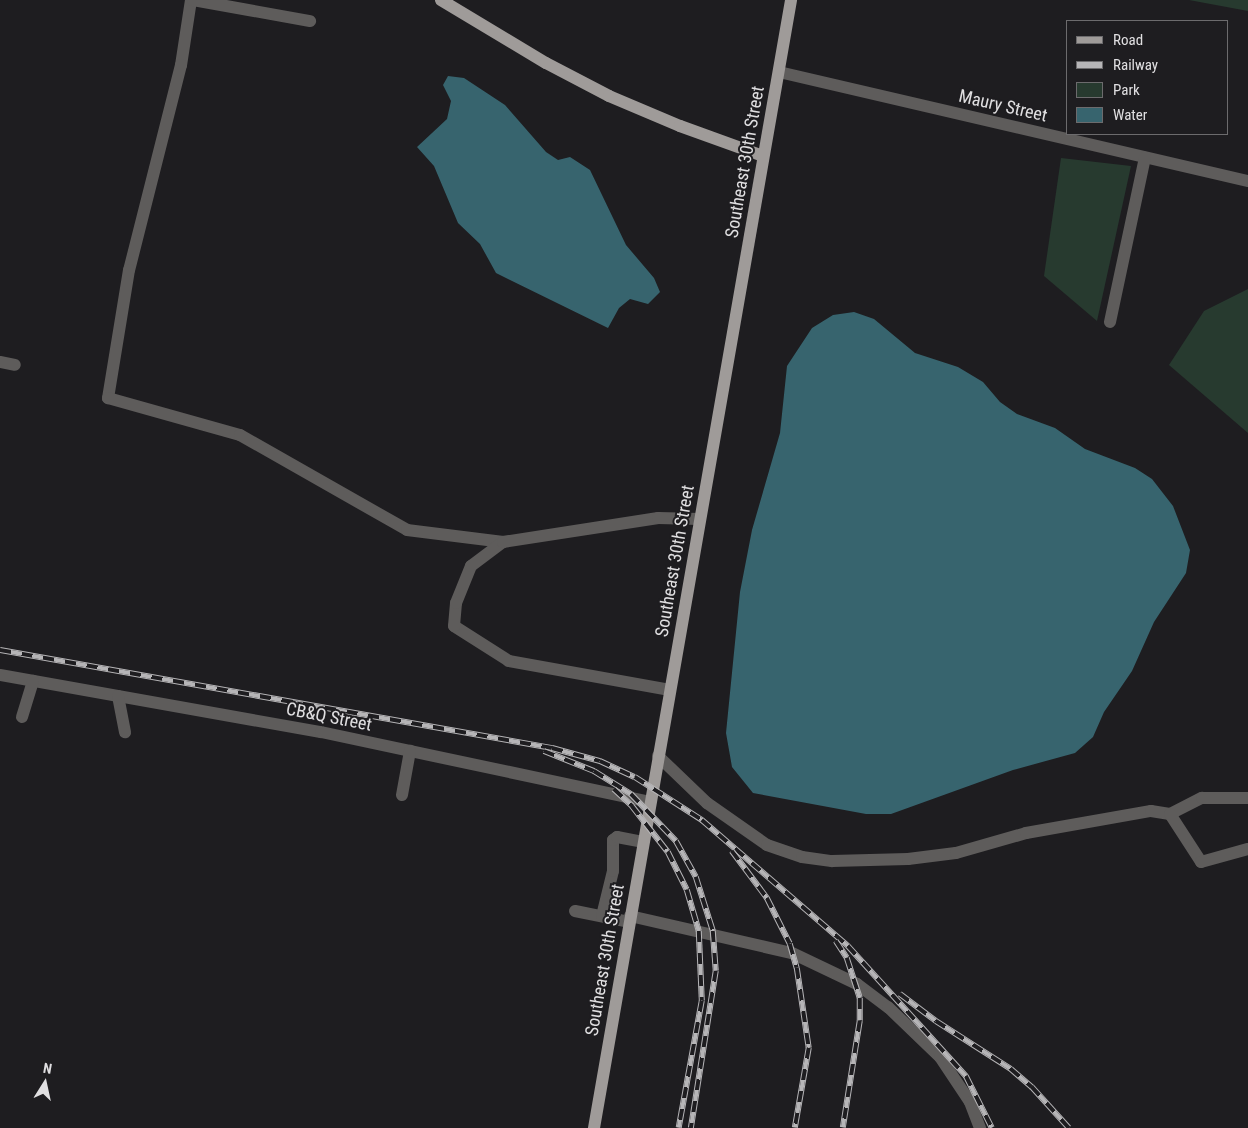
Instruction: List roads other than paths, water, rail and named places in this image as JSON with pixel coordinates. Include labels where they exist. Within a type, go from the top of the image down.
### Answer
[{"type":"main road","points":[[441,0],[546,63],[609,96],[680,126],[763,156]]},
{"type":"main road","name":"Southeast 30th Street","points":[[594,1128],[791,0]]},
{"type":"street","points":[[310,21],[192,0],[182,65],[129,270],[108,398],[240,435],[407,530],[503,542],[658,518],[700,520]]},
{"type":"street","name":"Maury Street","points":[[779,72],[1248,181]]},
{"type":"street","points":[[1110,322],[1144,158]]},
{"type":"street","points":[[0,362],[15,364]]},
{"type":"street","points":[[503,542],[471,566],[456,603],[454,626],[509,661],[670,690]]},
{"type":"street","name":"CB&Q Street","points":[[0,675],[410,751],[650,802]]},
{"type":"street","points":[[22,717],[33,681]]},
{"type":"street","points":[[118,696],[125,732]]},
{"type":"street","points":[[402,795],[410,751]]},
{"type":"street","points":[[658,756],[707,804],[768,845],[802,857],[832,861],[908,859],[956,853],[1026,833],[1151,811],[1170,814],[1202,798],[1248,798]]},
{"type":"street","points":[[1170,814],[1202,862],[1248,849]]},
{"type":"street","points":[[602,916],[613,871],[613,840],[617,837],[643,842]]},
{"type":"street","points":[[575,911],[630,919],[792,953],[856,984],[888,1008],[940,1057],[970,1102],[980,1128]]},
{"type":"water","points":[[448,76],[464,78],[505,105],[546,152],[558,160],[570,157],[590,170],[626,245],[654,278],[660,292],[648,304],[630,299],[619,308],[608,328],[496,273],[480,244],[458,223],[434,166],[417,147],[447,119],[451,101],[443,85]]},
{"type":"water","points":[[854,312],[874,319],[915,353],[958,367],[983,382],[1000,402],[1017,414],[1055,428],[1085,449],[1135,468],[1152,479],[1173,506],[1190,550],[1186,573],[1154,622],[1132,671],[1104,712],[1093,737],[1075,753],[1013,770],[891,814],[866,814],[753,793],[732,767],[726,733],[740,592],[752,530],[780,433],[787,366],[812,328],[833,315]]},
{"type":"railway","points":[[0,650],[552,748],[600,761],[635,777],[702,820],[848,946],[966,1076],[992,1128]]},
{"type":"railway","points":[[544,751],[594,771],[631,794],[676,841],[696,877],[713,931],[716,971],[691,1128]]},
{"type":"railway","points":[[614,789],[632,806],[668,852],[687,890],[699,931],[702,1001],[679,1128]]},
{"type":"railway","points":[[732,851],[767,898],[790,944],[797,968],[809,1048],[795,1128]]},
{"type":"railway","points":[[836,941],[847,958],[860,998],[860,1021],[843,1128]]},
{"type":"railway","points":[[900,994],[936,1021],[1011,1069],[1032,1087],[1069,1128]]}]
